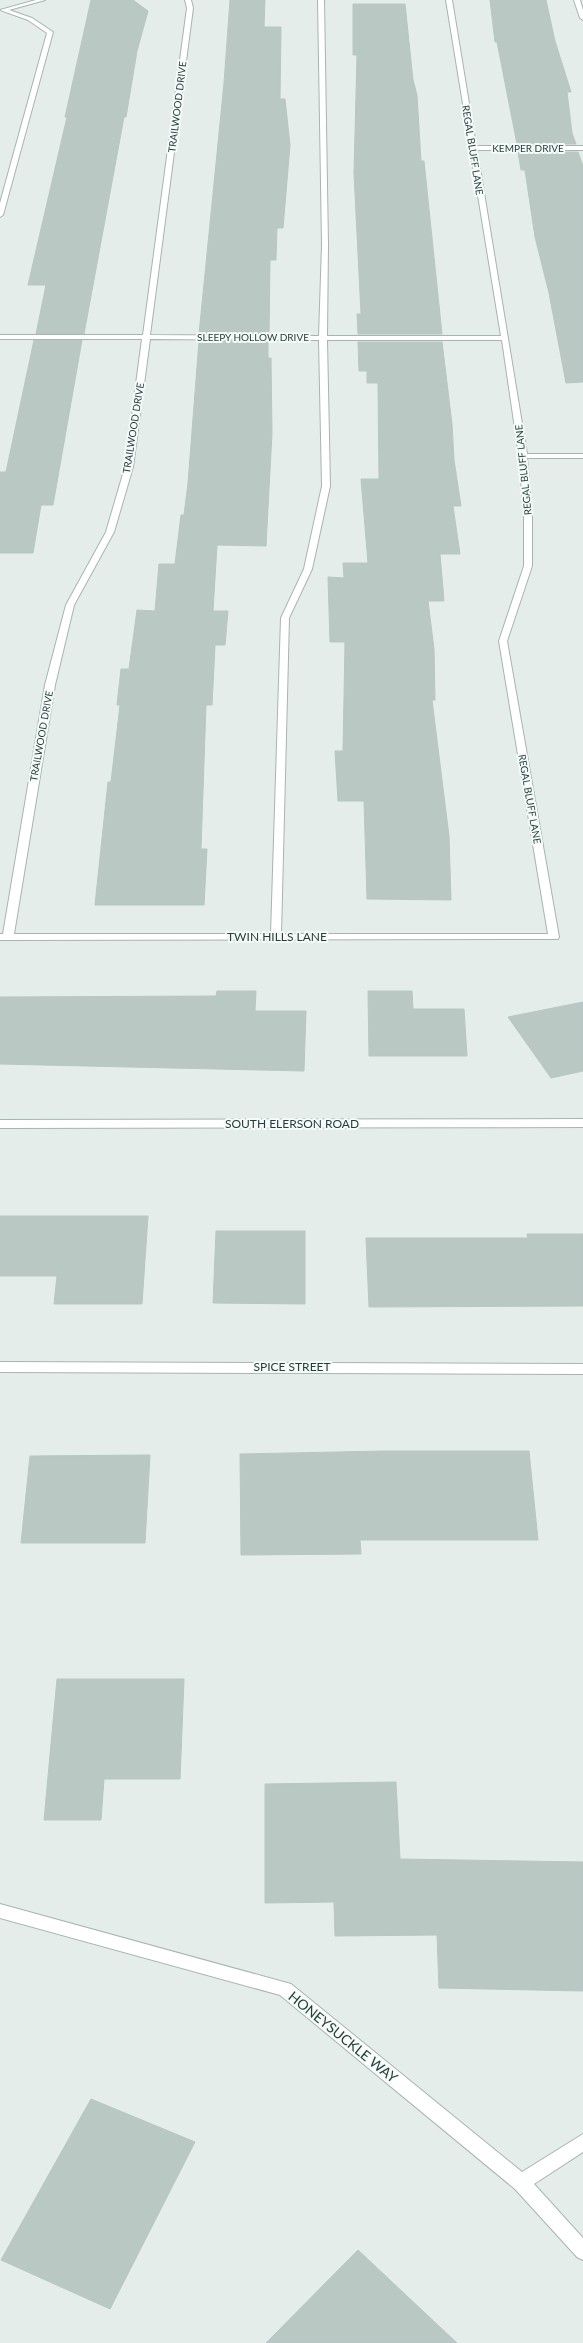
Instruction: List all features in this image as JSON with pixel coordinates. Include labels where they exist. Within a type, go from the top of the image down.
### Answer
[{"type":"street","points":[[1,10],[42,0]]},
{"type":"street","name":"TRAILWOOD DRIVE","points":[[4,938],[50,685],[70,604],[110,532],[127,474],[147,337],[190,8],[188,0]]},
{"type":"street","points":[[276,937],[285,618],[308,569],[326,486],[323,337],[325,245],[321,0]]},
{"type":"street","name":"REGAL BLUFF LANE","points":[[449,0],[505,338],[522,456],[528,516],[528,566],[503,641],[554,937]]},
{"type":"street","points":[[577,0],[583,18]]},
{"type":"street","points":[[0,215],[50,32],[30,19],[1,10]]},
{"type":"street","name":"KEMPER DRIVE","points":[[473,148],[583,148]]},
{"type":"street","name":"SLEEPY HOLLOW DRIVE","points":[[0,337],[505,338]]},
{"type":"street","points":[[522,456],[583,456]]},
{"type":"street","name":"TWIN HILLS LANE","points":[[4,938],[554,937]]},
{"type":"street","name":"SOUTH ELERSON ROAD","points":[[0,1124],[583,1124]]},
{"type":"street","name":"SPICE STREET","points":[[0,1367],[583,1369]]},
{"type":"street","name":"HONEYSUCKLE WAY","points":[[0,1911],[285,1989],[521,2183],[583,2251]]},
{"type":"street","points":[[521,2183],[583,2142]]},
{"type":"building","points":[[91,0],[133,0],[148,11],[137,51],[126,117],[124,117],[84,334],[36,334],[46,285],[28,285],[67,117],[65,117]]},
{"type":"building","points":[[230,0],[265,0],[264,27],[281,27],[280,99],[285,99],[290,145],[283,228],[277,228],[276,260],[270,260],[269,334],[199,334],[224,83]]},
{"type":"building","points":[[490,0],[546,0],[555,41],[571,92],[567,92],[572,133],[576,144],[517,144],[497,42],[495,42]]},
{"type":"building","points":[[353,4],[405,4],[413,80],[417,95],[421,161],[424,161],[442,334],[358,334],[357,314],[361,314],[354,173],[357,55],[353,55]]},
{"type":"building","points":[[518,152],[578,152],[583,166],[583,382],[566,383],[549,293],[535,237],[525,170],[521,170]]},
{"type":"building","points":[[34,340],[82,340],[53,505],[41,505],[33,553],[0,553],[0,472],[6,472]]},
{"type":"building","points":[[199,341],[268,341],[268,358],[271,358],[272,433],[266,546],[217,545],[213,611],[228,611],[225,645],[215,645],[212,705],[206,705],[201,849],[207,849],[204,905],[95,905],[108,782],[111,782],[120,705],[117,705],[121,669],[129,669],[137,610],[155,611],[159,564],[175,564],[181,515],[184,515],[188,483]]},
{"type":"building","points":[[358,342],[442,342],[452,424],[454,460],[461,506],[453,506],[460,554],[440,554],[444,601],[428,601],[434,649],[435,700],[432,700],[449,836],[451,900],[367,899],[364,801],[338,801],[335,751],[343,751],[345,642],[330,642],[328,577],[344,578],[343,563],[368,563],[361,479],[379,479],[378,383],[367,383],[367,371],[359,371]]},
{"type":"building","points":[[217,991],[256,991],[255,1011],[306,1011],[304,1071],[0,1064],[0,997],[216,996]]},
{"type":"building","points":[[368,991],[412,991],[413,1009],[464,1009],[467,1056],[369,1056]]},
{"type":"building","points":[[583,1002],[583,1071],[551,1078],[508,1017]]},
{"type":"building","points":[[0,1216],[148,1216],[142,1304],[54,1304],[57,1276],[0,1276]]},
{"type":"building","points":[[216,1231],[305,1231],[305,1304],[213,1303]]},
{"type":"building","points":[[527,1234],[583,1234],[583,1306],[369,1307],[366,1238],[528,1238]]},
{"type":"building","points":[[384,1451],[529,1451],[538,1540],[360,1540],[361,1554],[241,1555],[240,1454]]},
{"type":"building","points":[[150,1455],[145,1543],[21,1543],[30,1456]]},
{"type":"building","points":[[57,1679],[184,1679],[180,1779],[104,1779],[101,1820],[44,1820]]},
{"type":"building","points":[[396,1782],[400,1859],[583,1862],[583,1991],[439,1988],[437,1935],[335,1936],[334,1902],[265,1903],[265,1784]]},
{"type":"building","points":[[91,2099],[195,2142],[110,2309],[1,2260]]},
{"type":"building","points":[[358,2250],[457,2343],[266,2343]]}]
